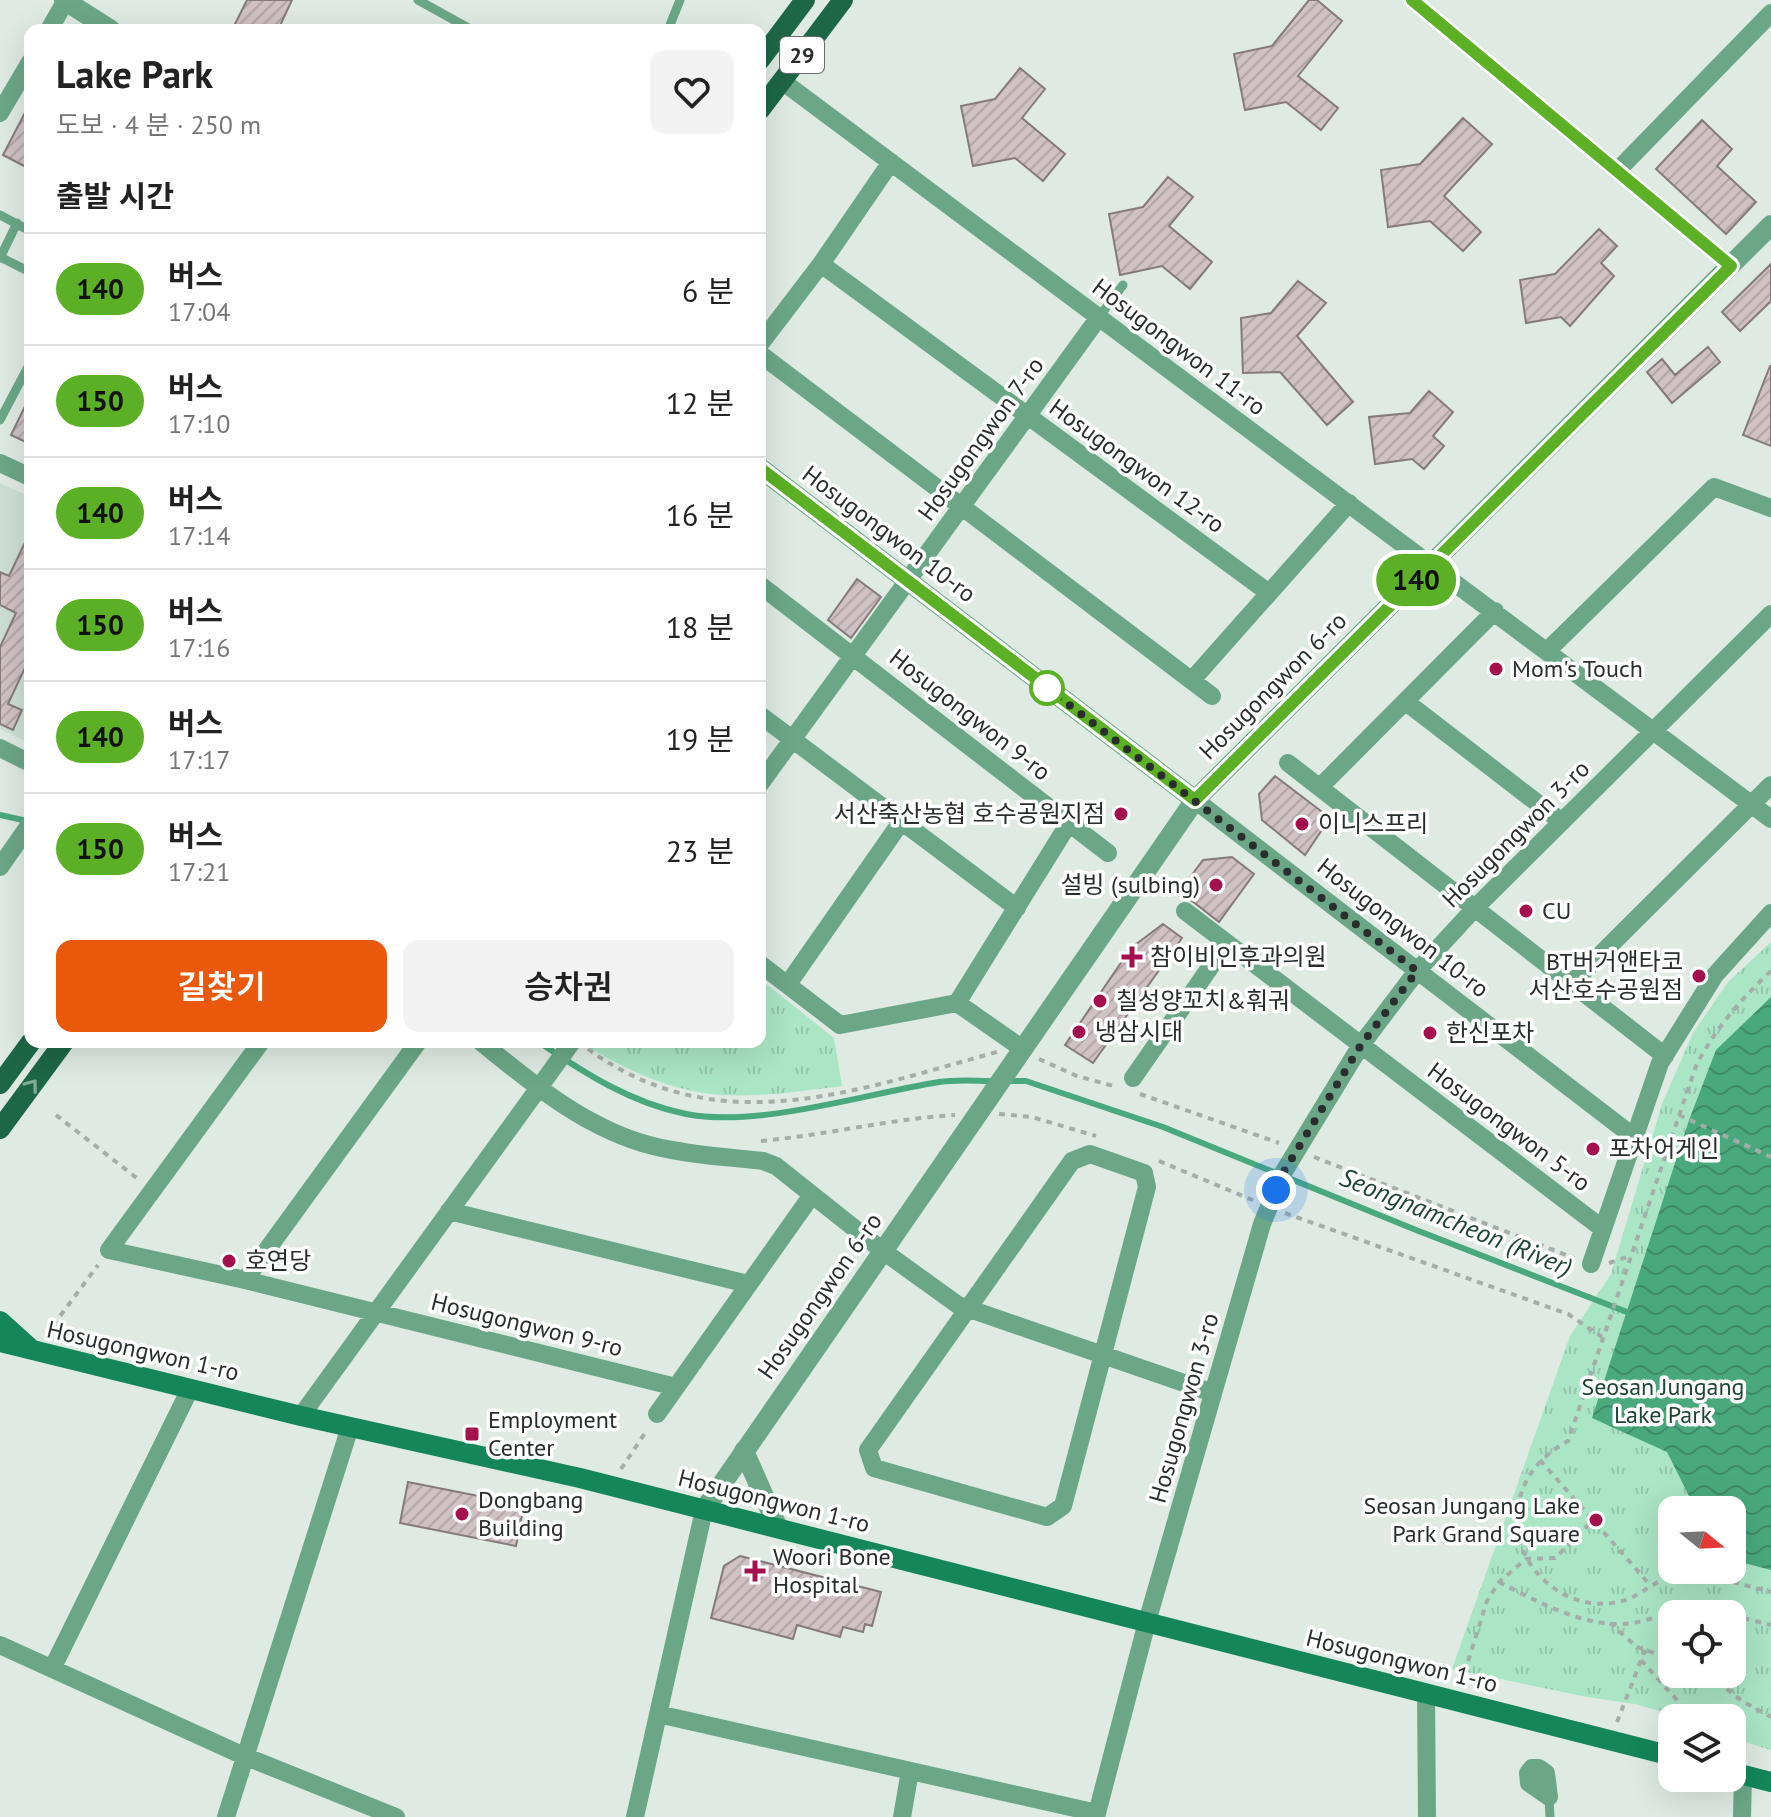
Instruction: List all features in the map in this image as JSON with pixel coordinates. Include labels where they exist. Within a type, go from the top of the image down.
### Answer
[{"type":"main road","name":"29","points":[[766,52],[805,0]]},
{"type":"main road","name":"29","points":[[766,102],[843,0]]},
{"type":"main road","points":[[0,1084],[27,1048]]},
{"type":"main road","points":[[0,1129],[60,1048]]},
{"type":"main road","points":[[0,1321],[34,1352]]},
{"type":"main road","name":"Hosugongwon 1-ro","points":[[0,1342],[301,1416],[609,1485],[1658,1753]]},
{"type":"main road","points":[[0,1353],[34,1352]]},
{"type":"main road","points":[[1746,1775],[1771,1782]]},
{"type":"street","points":[[52,24],[65,0],[102,24]]},
{"type":"street","points":[[1412,0],[1731,266]]},
{"type":"street","points":[[1617,171],[1771,13]]},
{"type":"street","points":[[0,113],[24,72]]},
{"type":"street","name":"Hosugongwon 11-ro","points":[[782,81],[1771,819]]},
{"type":"street","points":[[766,336],[821,264],[891,162]]},
{"type":"street","name":"Hosugongwon 6-ro","points":[[704,1510],[1195,800],[1771,225]]},
{"type":"street","name":"Hosugongwon 12-ro","points":[[821,264],[1269,593]]},
{"type":"street","name":"Hosugongwon 7-ro","points":[[766,776],[1099,317]]},
{"type":"street","points":[[766,359],[1212,696]]},
{"type":"street","points":[[0,463],[24,474]]},
{"type":"street","name":"Hosugongwon 10-ro","points":[[766,473],[1634,1137]]},
{"type":"street","points":[[1547,651],[1714,487],[1771,508]]},
{"type":"street","points":[[1192,680],[1349,503]]},
{"type":"street","name":"Hosugongwon 9-ro","points":[[766,589],[1108,853]]},
{"type":"street","points":[[1320,787],[1495,611]]},
{"type":"street","name":"Hosugongwon 3-ro","points":[[1097,1815],[1147,1622],[1213,1393],[1269,1207],[1283,1173],[1361,1045],[1417,971],[1475,908],[1771,614]]},
{"type":"street","points":[[1406,702],[1562,822]]},
{"type":"street","points":[[766,720],[1017,908]]},
{"type":"street","points":[[0,748],[24,760]]},
{"type":"street","points":[[1288,763],[1665,1056]]},
{"type":"street","points":[[1572,983],[1771,785]]},
{"type":"street","points":[[788,984],[901,822]]},
{"type":"street","points":[[957,1003],[1069,823]]},
{"type":"street","points":[[0,867],[24,833]]},
{"type":"street","name":"Hosugongwon 5-ro","points":[[1185,911],[1603,1229],[1665,1056],[1715,975],[1771,913]]},
{"type":"street","points":[[1128,1086],[1227,943]]},
{"type":"street","points":[[766,968],[840,1025],[957,1003],[1023,1049]]},
{"type":"street","points":[[109,1250],[257,1048]]},
{"type":"street","points":[[245,1280],[414,1048]]},
{"type":"street","points":[[491,1048],[544,1081],[605,1127],[652,1146],[763,1161],[776,1166],[883,1251],[958,1305],[1213,1393]]},
{"type":"street","points":[[301,1416],[568,1048]]},
{"type":"street","points":[[1090,1154],[1144,1173],[1147,1187],[1103,1355],[1063,1506],[1047,1517],[874,1468],[868,1450],[1072,1161],[1090,1154]]},
{"type":"street","points":[[657,1414],[812,1195]]},
{"type":"street","points":[[449,1211],[748,1284]]},
{"type":"street","points":[[1591,1264],[1603,1229]]},
{"type":"street","name":"Hosugongwon 9-ro","points":[[109,1250],[245,1280],[676,1387]]},
{"type":"street","points":[[52,1669],[190,1389]]},
{"type":"street","points":[[226,1817],[350,1427]]},
{"type":"street","points":[[744,1451],[778,1528]]},
{"type":"street","points":[[635,1817],[704,1510]]},
{"type":"street","points":[[0,1645],[244,1756],[396,1817]]},
{"type":"street","points":[[1426,1694],[1427,1817]]},
{"type":"street","points":[[658,1714],[1097,1815]]},
{"type":"street","points":[[902,1817],[910,1771]]},
{"type":"street","points":[[1739,1792],[1742,1817]]},
{"type":"lane","points":[[418,0],[461,24]]},
{"type":"lane","points":[[670,24],[680,0]]},
{"type":"lane","points":[[0,215],[24,227]]},
{"type":"lane","points":[[17,223],[0,258],[24,269]]},
{"type":"lane","points":[[1099,317],[1123,285]]},
{"type":"lane","points":[[0,420],[24,374]]},
{"type":"lane","points":[[1549,1797],[1550,1817]]},
{"type":"path","points":[[1771,971],[1746,995],[1710,1039],[1696,1066],[1568,1441],[1540,1460],[1523,1488],[1516,1516],[1526,1559],[1533,1570],[1561,1593],[1595,1604],[1628,1599],[1677,1574],[1698,1573],[1771,1592]]},
{"type":"path","points":[[588,1048],[619,1069],[650,1084],[691,1098],[736,1103],[790,1102],[822,1096],[998,1052],[1023,1049],[1047,1064],[1077,1076],[1128,1086],[1591,1264]]},
{"type":"path","points":[[749,1140],[808,1136],[921,1117],[978,1113]]},
{"type":"path","points":[[56,1115],[152,1190]]},
{"type":"path","points":[[1678,1115],[1771,1157]]},
{"type":"path","points":[[1269,1207],[1568,1314],[1602,1337]]},
{"type":"path","points":[[34,1352],[109,1250]]},
{"type":"path","points":[[609,1485],[657,1414]]},
{"type":"path","points":[[1540,1460],[1651,1586]]},
{"type":"path","points":[[1455,1701],[1487,1601],[1499,1582],[1526,1559],[1555,1558],[1593,1520]]},
{"type":"path","points":[[1499,1582],[1564,1612],[1610,1623],[1640,1622],[1658,1617]]},
{"type":"path","points":[[1746,1618],[1771,1625]]},
{"type":"path","points":[[1610,1623],[1637,1647],[1658,1654]]},
{"type":"path","points":[[1610,1741],[1645,1650]]},
{"type":"path","points":[[1641,1660],[1680,1704]]},
{"type":"path","points":[[1726,1688],[1771,1717]]},
{"type":"shaded area","points":[[0,483],[24,494],[24,740],[0,729]]},
{"type":"green space","name":"Seosan Jungang Lake Park","points":[[1771,942],[1771,1750],[1746,1742],[1746,1704],[1658,1704],[1658,1711],[1452,1669],[1570,1336],[1611,1274],[1662,1104],[1693,1033],[1728,982]]},
{"type":"green space","points":[[766,984],[834,1038],[842,1086],[768,1094],[706,1093],[669,1085],[590,1048],[766,1048]]},
{"type":"water","points":[[1771,997],[1771,1570],[1746,1564],[1746,1496],[1689,1496],[1667,1452],[1592,1418],[1689,1120],[1716,1050]]},
{"type":"building","points":[[247,0],[292,0],[281,24],[235,24]]},
{"type":"building","points":[[1309,0],[1317,0],[1342,21],[1298,76],[1338,108],[1321,130],[1286,102],[1245,110],[1234,54],[1272,46]]},
{"type":"building","points":[[1020,68],[1045,89],[1022,118],[1065,154],[1043,181],[1015,158],[973,166],[961,106],[995,99]]},
{"type":"building","points":[[24,115],[24,166],[3,155]]},
{"type":"building","points":[[1463,118],[1492,144],[1444,196],[1481,232],[1463,251],[1430,221],[1388,227],[1381,170],[1420,164]]},
{"type":"building","points":[[1702,120],[1732,149],[1717,166],[1756,202],[1726,234],[1656,169]]},
{"type":"building","points":[[1168,177],[1193,197],[1169,226],[1212,262],[1190,289],[1162,266],[1120,275],[1109,214],[1143,207]]},
{"type":"building","points":[[1599,229],[1617,246],[1601,263],[1614,276],[1570,326],[1561,317],[1526,323],[1520,280],[1555,274]]},
{"type":"building","points":[[1771,264],[1771,301],[1740,331],[1722,312]]},
{"type":"building","points":[[1298,281],[1326,303],[1297,336],[1353,402],[1327,425],[1280,372],[1243,373],[1241,318],[1271,313]]},
{"type":"building","points":[[1708,347],[1720,362],[1672,403],[1647,372],[1662,359],[1675,375]]},
{"type":"building","points":[[1771,366],[1771,446],[1743,435]]},
{"type":"building","points":[[1429,391],[1453,412],[1433,436],[1444,446],[1424,469],[1412,459],[1375,464],[1369,417],[1410,413]]},
{"type":"building","points":[[24,408],[24,441],[11,435]]},
{"type":"building","points":[[24,545],[24,670],[8,704],[22,710],[13,730],[0,724],[0,647],[16,613],[0,605],[0,572],[9,576]]},
{"type":"building","points":[[857,579],[881,597],[851,638],[828,620]]},
{"type":"building","points":[[1275,776],[1330,818],[1305,855],[1262,820],[1259,794]]},
{"type":"building","name":"설빙 (sulbing)","points":[[1232,857],[1254,874],[1219,922],[1192,901],[1177,895],[1203,860]]},
{"type":"building","points":[[1163,924],[1182,938],[1093,1063],[1065,1045],[1131,948]]},
{"type":"building","name":"Dongbang Building","points":[[408,1482],[524,1505],[516,1546],[400,1523]]},
{"type":"building","points":[[740,1556],[881,1592],[872,1626],[865,1624],[863,1632],[843,1627],[840,1637],[797,1625],[793,1639],[711,1618],[724,1566]]},
{"type":"waterway","name":"Seongnamcheon (River)","points":[[0,815],[24,820]]},
{"type":"waterway","name":"Seongnamcheon (River)","points":[[548,1048],[627,1095],[666,1109],[715,1117],[746,1117],[812,1108],[946,1081],[994,1081]]},
{"type":"waterway","name":"Seongnamcheon (River)","points":[[1005,1081],[1026,1081],[1163,1127],[1627,1312]]},
{"type":"bus line","name":"140","points":[[766,473],[1195,800],[1731,266],[1412,0]]},
{"type":"place","name":"Mom's Touch","points":[[1496,669]]},
{"type":"place","name":"서산축산농협 호수공원지점","points":[[1121,814]]},
{"type":"place","name":"이니스프리","points":[[1302,824]]},
{"type":"place","name":"설빙 (sulbing)","points":[[1216,885]]},
{"type":"place","name":"CU","points":[[1526,911]]},
{"type":"place","name":"참이비인후과의원","points":[[1132,957]]},
{"type":"place","name":"BT버거앤타코 서산호수공원점","points":[[1699,976]]},
{"type":"place","name":"칠성양꼬치&훠궈","points":[[1100,1001]]},
{"type":"place","name":"냉삼시대","points":[[1079,1032]]},
{"type":"place","name":"한신포차","points":[[1430,1033]]},
{"type":"place","name":"포차어게인","points":[[1593,1149]]},
{"type":"place","name":"호연당","points":[[229,1261]]},
{"type":"place","name":"Employment Center","points":[[472,1434]]},
{"type":"place","name":"Dongbang Building","points":[[462,1514]]},
{"type":"place","name":"Seosan Jungang Lake Park Grand Square","points":[[1596,1520]]},
{"type":"place","name":"Woori Bone Hospital","points":[[755,1571]]},
{"type":"route","points":[[1047,688],[1417,971],[1361,1045],[1283,1173],[1276,1190]]}]
